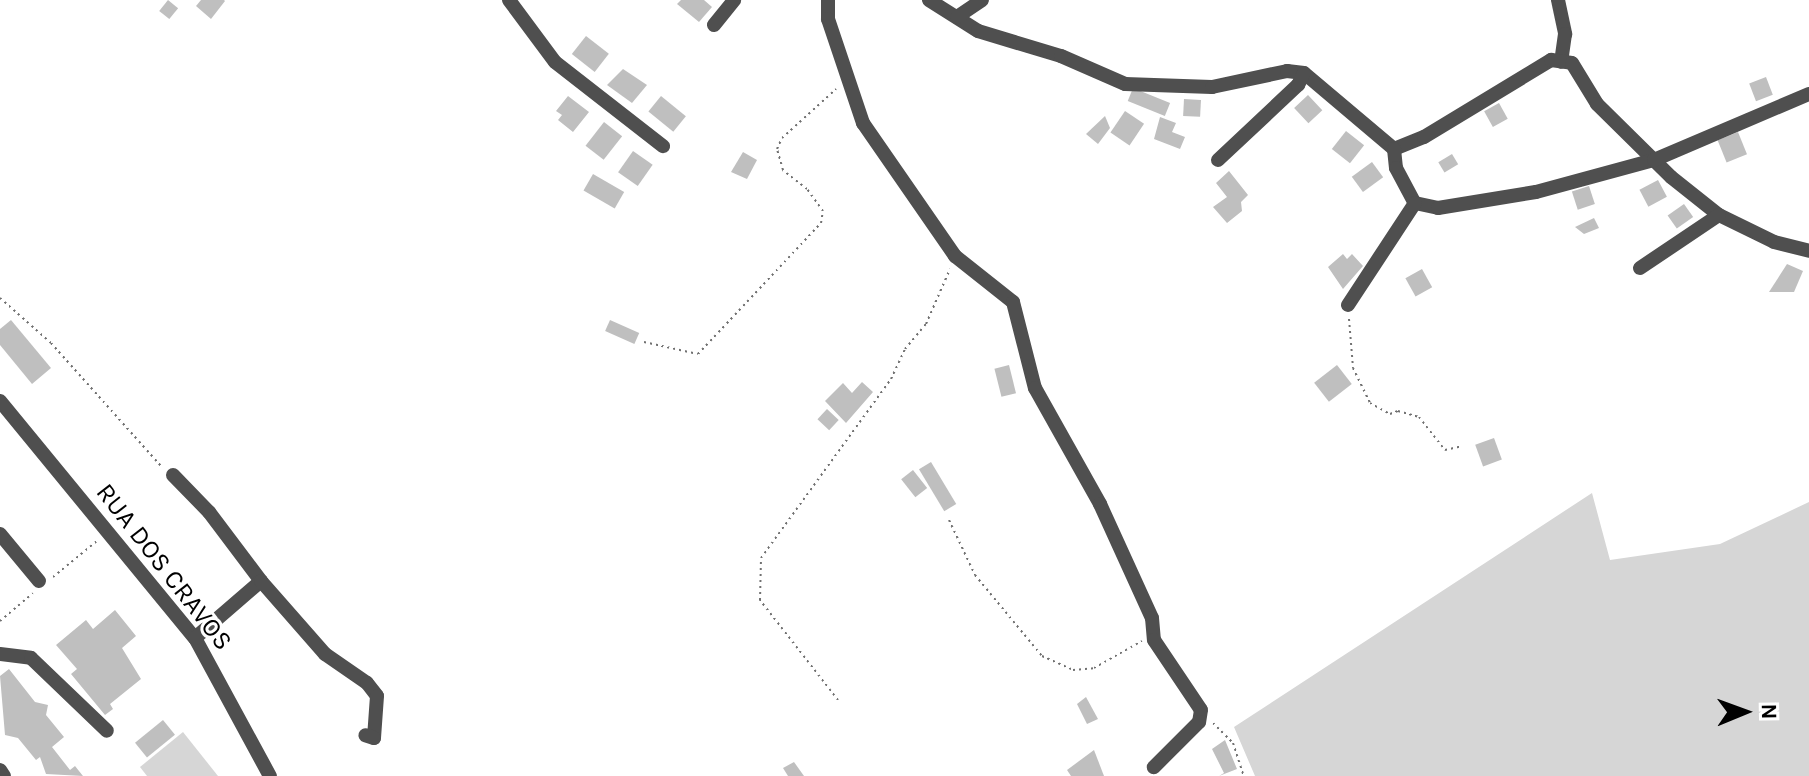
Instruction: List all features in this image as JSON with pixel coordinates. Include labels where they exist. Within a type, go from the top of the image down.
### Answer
[{"type":"street","points":[[509,0],[555,62],[663,146]]},
{"type":"street","points":[[714,25],[734,0]]},
{"type":"street","points":[[828,0],[828,19],[863,123],[955,256],[1013,302],[1035,388],[1100,504],[1152,618],[1153,635],[1202,716],[1154,767]]},
{"type":"street","points":[[929,0],[978,31],[1061,56],[1125,84],[1212,87],[1287,71],[1304,73],[1394,149],[1396,168],[1415,203],[1438,208],[1536,192],[1654,160],[1809,94]]},
{"type":"street","points":[[957,17],[982,0]]},
{"type":"street","points":[[1558,0],[1565,34],[1561,62]]},
{"type":"street","points":[[1394,149],[1424,137],[1551,60],[1572,63],[1597,104],[1654,160],[1719,215],[1774,242],[1809,251]]},
{"type":"street","points":[[1218,160],[1304,73]]},
{"type":"street","points":[[1348,305],[1415,203]]},
{"type":"street","points":[[1640,268],[1719,215]]},
{"type":"street","name":"RUA DOS CRAVOS","points":[[0,401],[195,638],[270,776]]},
{"type":"street","points":[[173,475],[209,512],[261,581],[325,654],[367,683],[377,696],[374,738],[365,735]]},
{"type":"street","points":[[0,534],[40,585]]},
{"type":"street","points":[[195,638],[261,581]]},
{"type":"street","points":[[0,654],[31,658],[107,731]]},
{"type":"street","points":[[0,770],[4,776]]},
{"type":"path","points":[[644,342],[698,354],[821,223],[823,211],[807,189],[783,170],[777,149],[782,138],[848,84]]},
{"type":"path","points":[[838,700],[760,600],[761,558],[891,379],[905,349],[926,324],[955,256]]},
{"type":"path","points":[[0,298],[51,343],[173,475]]},
{"type":"path","points":[[1348,305],[1353,368],[1370,403],[1390,414],[1419,417],[1445,450],[1462,446]]},
{"type":"path","points":[[949,520],[975,575],[1042,656],[1073,670],[1094,668],[1153,635]]},
{"type":"path","points":[[0,621],[108,532]]},
{"type":"path","points":[[1202,716],[1227,732],[1244,776]]},
{"type":"shaded area","points":[[1592,493],[1610,560],[1720,544],[1809,502],[1809,776],[1255,776],[1234,727]]},
{"type":"shaded area","points":[[183,732],[218,776],[147,776],[140,767]]},
{"type":"building","points":[[168,0],[178,8],[169,19],[159,11]]},
{"type":"building","points":[[201,0],[225,1],[211,19],[196,6]]},
{"type":"building","points":[[681,0],[704,0],[712,7],[699,22],[677,4]]},
{"type":"building","points":[[586,36],[609,54],[595,72],[572,54]]},
{"type":"building","points":[[623,69],[647,85],[632,103],[607,85]]},
{"type":"building","points":[[1766,77],[1773,95],[1756,101],[1749,83]]},
{"type":"building","points":[[1133,88],[1170,103],[1165,116],[1128,101]]},
{"type":"building","points":[[1308,95],[1322,110],[1308,123],[1294,108]]},
{"type":"building","points":[[568,96],[589,112],[573,132],[558,120],[562,115],[556,111]]},
{"type":"building","points":[[661,96],[686,116],[673,132],[648,112]]},
{"type":"building","points":[[1184,99],[1201,100],[1200,117],[1183,116]]},
{"type":"building","points":[[1499,103],[1508,119],[1493,127],[1484,111]]},
{"type":"building","points":[[1125,111],[1144,124],[1130,145],[1110,133]]},
{"type":"building","points":[[1105,116],[1110,128],[1098,144],[1086,134]]},
{"type":"building","points":[[1160,117],[1176,123],[1172,132],[1185,137],[1180,149],[1154,139]]},
{"type":"building","points":[[604,122],[622,136],[604,160],[586,146]]},
{"type":"building","points":[[1346,131],[1364,145],[1350,163],[1332,149]]},
{"type":"building","points":[[1738,132],[1747,154],[1727,162],[1718,140]]},
{"type":"building","points":[[633,151],[653,165],[638,186],[618,172]]},
{"type":"building","points":[[743,152],[757,160],[747,179],[731,172]]},
{"type":"building","points":[[1452,154],[1458,164],[1444,173],[1438,162]]},
{"type":"building","points":[[1372,162],[1383,177],[1363,192],[1352,177]]},
{"type":"building","points":[[1229,171],[1248,195],[1241,202],[1242,211],[1227,223],[1213,207],[1227,197],[1216,183]]},
{"type":"building","points":[[593,174],[624,192],[615,208],[584,190]]},
{"type":"building","points":[[1658,180],[1667,197],[1648,207],[1639,190]]},
{"type":"building","points":[[1589,186],[1595,204],[1578,210],[1572,192]]},
{"type":"building","points":[[1684,204],[1693,217],[1677,229],[1668,215]]},
{"type":"building","points":[[1594,218],[1599,228],[1584,234],[1575,227]]},
{"type":"building","points":[[1343,254],[1347,259],[1352,254],[1363,266],[1343,289],[1328,267]]},
{"type":"building","points":[[1787,264],[1803,271],[1794,292],[1769,292]]},
{"type":"building","points":[[1422,269],[1432,287],[1416,297],[1405,278]]},
{"type":"building","points":[[11,320],[51,368],[32,384],[0,345],[0,329]]},
{"type":"building","points":[[610,320],[639,333],[634,344],[605,331]]},
{"type":"building","points":[[1009,365],[1016,393],[1001,397],[994,369]]},
{"type":"building","points":[[1337,365],[1352,384],[1329,402],[1314,383]]},
{"type":"building","points":[[862,382],[873,392],[846,423],[825,401],[843,383],[852,393]]},
{"type":"building","points":[[827,409],[839,420],[829,430],[817,419]]},
{"type":"building","points":[[1494,438],[1502,460],[1483,466],[1475,445]]},
{"type":"building","points":[[931,462],[956,504],[944,511],[919,469]]},
{"type":"building","points":[[913,470],[927,488],[915,497],[901,479]]},
{"type":"building","points":[[115,610],[136,636],[122,648],[141,679],[110,704],[113,709],[105,715],[71,674],[77,669],[56,645],[86,620],[93,629]]},
{"type":"building","points":[[9,669],[35,702],[48,705],[46,715],[64,737],[52,747],[70,770],[75,766],[83,776],[46,774],[40,757],[36,760],[18,738],[5,735],[0,676]]},
{"type":"building","points":[[1086,697],[1098,719],[1087,724],[1077,704]]},
{"type":"building","points":[[163,720],[175,735],[147,757],[135,743]]},
{"type":"building","points":[[1225,740],[1237,769],[1219,776],[1224,773],[1212,749]]},
{"type":"building","points":[[1094,750],[1104,776],[1071,776],[1067,770]]},
{"type":"building","points":[[794,762],[804,776],[788,776],[783,768]]}]
